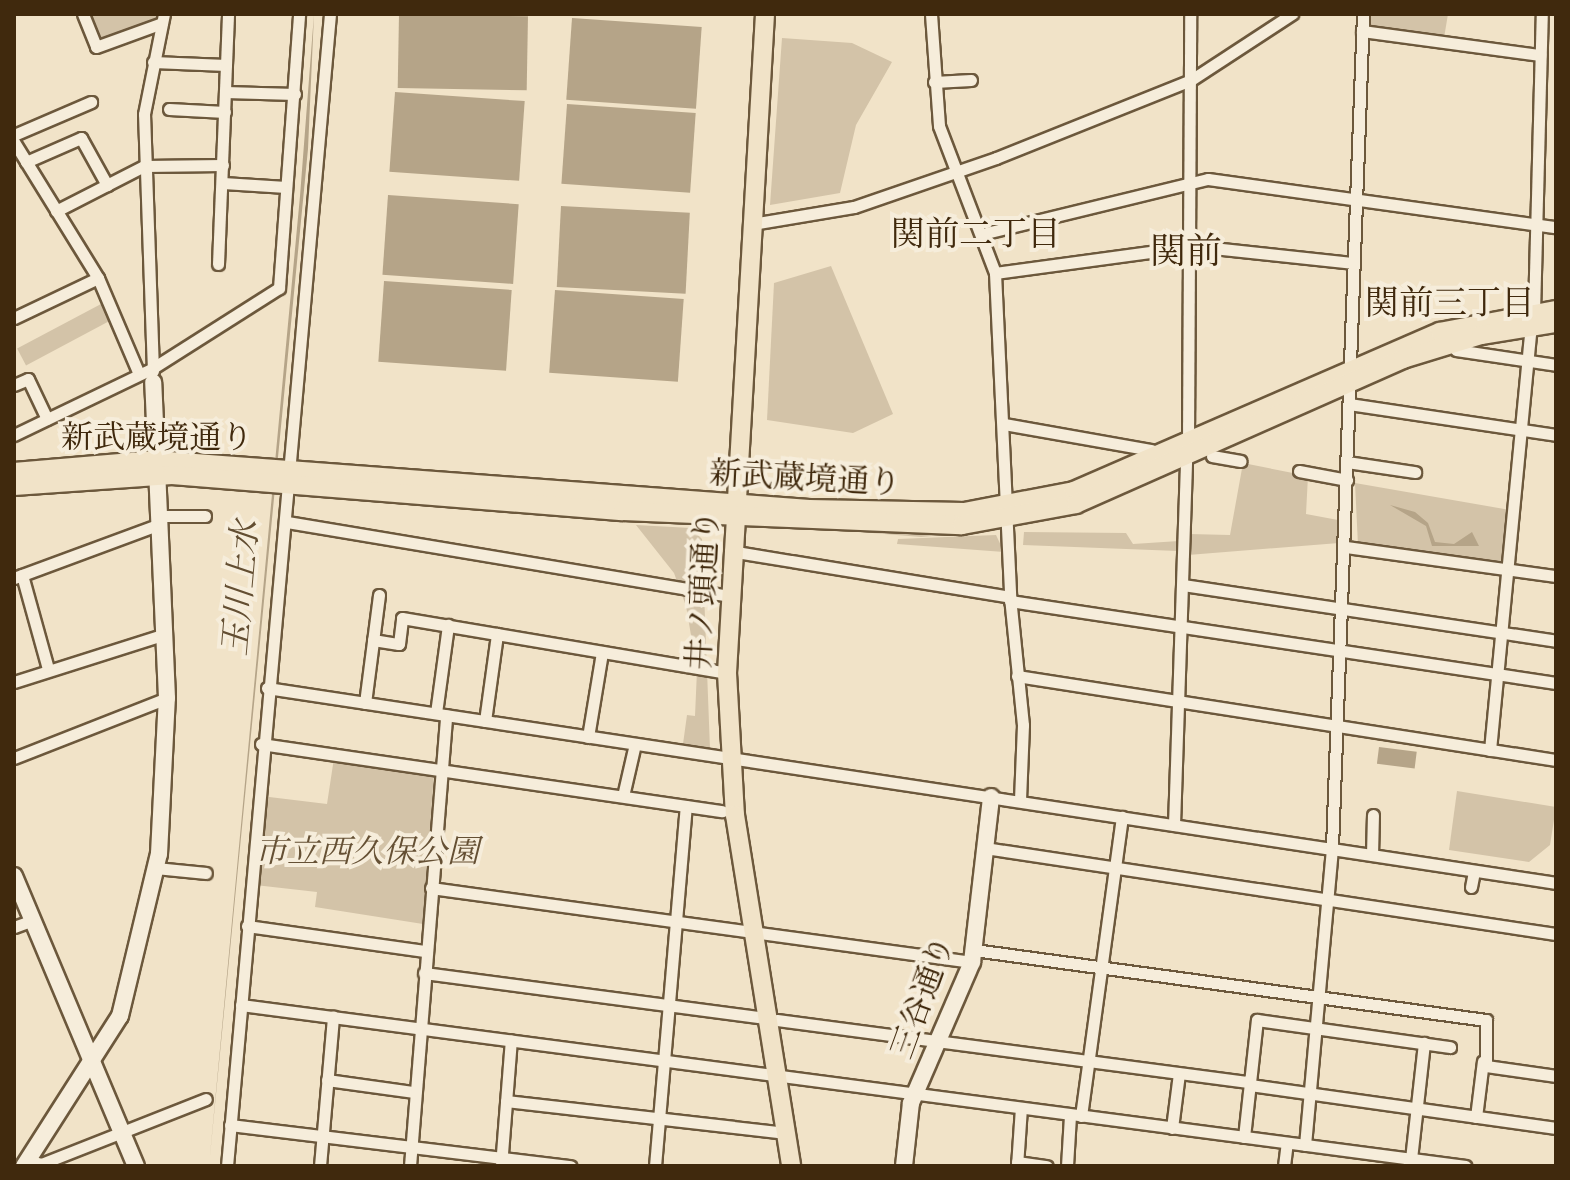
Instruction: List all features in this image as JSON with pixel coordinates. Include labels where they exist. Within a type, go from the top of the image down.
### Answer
[{"type":"main road","name":"井ノ頭通り","points":[[765,14],[736,511],[730,551],[727,673],[730,758],[791,1166]]},
{"type":"main road","name":"新武蔵境通り","points":[[14,472],[156,467],[736,511],[921,515],[1007,513],[1187,450],[1440,332],[1532,319],[1556,310]]},
{"type":"main road","name":"新武蔵境通り","points":[[1532,319],[1556,323]]},
{"type":"main road","name":"新武蔵境通り","points":[[14,486],[156,467]]},
{"type":"street","points":[[83,14],[96,47],[163,18]]},
{"type":"street","points":[[218,264],[228,14]]},
{"type":"street","points":[[14,435],[148,375],[279,288],[299,14]]},
{"type":"street","points":[[227,1166],[261,744],[287,522],[330,14]]},
{"type":"street","points":[[931,14],[939,126],[986,233],[995,273],[1010,599],[1017,676],[1020,800]]},
{"type":"street","points":[[1174,825],[1194,246],[1190,14]]},
{"type":"street","points":[[752,224],[854,207],[957,172],[1191,80],[1292,14]]},
{"type":"street","points":[[1305,1145],[1332,847],[1346,547],[1349,376],[1363,14]]},
{"type":"street","points":[[1490,750],[1532,319],[1542,14]]},
{"type":"street","points":[[25,1163],[94,1061],[120,1016],[156,868],[167,698],[160,520],[148,375],[144,166],[153,62],[163,18]]},
{"type":"street","points":[[1362,31],[1540,55]]},
{"type":"street","points":[[153,62],[226,65]]},
{"type":"street","points":[[934,82],[971,80]]},
{"type":"street","points":[[225,92],[295,94]]},
{"type":"street","points":[[14,135],[91,102]]},
{"type":"street","points":[[169,109],[225,112]]},
{"type":"street","points":[[26,162],[81,138],[107,185]]},
{"type":"street","points":[[14,142],[98,278],[148,375]]},
{"type":"street","points":[[56,211],[144,166],[223,165]]},
{"type":"street","points":[[986,233],[1193,182],[1357,198],[1556,227]]},
{"type":"street","points":[[223,183],[286,187]]},
{"type":"street","points":[[995,273],[1194,246],[1354,263]]},
{"type":"street","points":[[14,318],[98,278]]},
{"type":"street","points":[[1456,350],[1556,365]]},
{"type":"street","points":[[14,385],[28,379],[47,419]]},
{"type":"street","points":[[1349,404],[1556,435]]},
{"type":"street","points":[[1004,424],[1152,450]]},
{"type":"street","points":[[1212,456],[1241,461]]},
{"type":"street","points":[[1347,462],[1415,472]]},
{"type":"street","points":[[1299,471],[1347,480]]},
{"type":"street","points":[[48,669],[18,576],[160,520],[205,516]]},
{"type":"street","points":[[287,522],[729,596]]},
{"type":"street","points":[[1346,547],[1556,576]]},
{"type":"street","points":[[730,551],[1010,599],[1556,683]]},
{"type":"street","points":[[1183,585],[1556,641]]},
{"type":"street","points":[[365,703],[379,595]]},
{"type":"street","points":[[373,640],[399,644],[402,618],[727,673]]},
{"type":"street","points":[[410,1166],[441,771],[441,714],[448,625]]},
{"type":"street","points":[[14,682],[165,634]]},
{"type":"street","points":[[485,721],[497,634]]},
{"type":"street","points":[[588,737],[602,652]]},
{"type":"street","points":[[1017,676],[1556,760]]},
{"type":"street","points":[[267,688],[1556,883]]},
{"type":"street","points":[[14,758],[167,698]]},
{"type":"street","points":[[261,744],[722,811]]},
{"type":"street","points":[[623,796],[635,744]]},
{"type":"street","name":"三谷通り","points":[[904,1166],[915,1094],[973,956],[991,797]]},
{"type":"street","points":[[655,1166],[686,806]]},
{"type":"street","points":[[1372,855],[1373,815]]},
{"type":"street","points":[[1067,1166],[1088,1062],[1122,817]]},
{"type":"street","points":[[985,848],[1556,934]]},
{"type":"street","points":[[156,868],[206,873]]},
{"type":"street","points":[[1471,887],[1474,871]]},
{"type":"street","points":[[14,876],[136,1166]]},
{"type":"street","points":[[431,888],[754,932],[973,956],[1101,966],[1486,1020],[1476,1117]]},
{"type":"street","points":[[14,927],[33,920]]},
{"type":"street","points":[[247,926],[426,951]]},
{"type":"street","points":[[424,973],[758,1017]]},
{"type":"street","points":[[241,1005],[1459,1166]]},
{"type":"street","points":[[320,1166],[333,1017]]},
{"type":"street","points":[[777,1020],[1179,1073],[1556,1128]]},
{"type":"street","points":[[1244,1137],[1257,1020],[1450,1047]]},
{"type":"street","points":[[501,1162],[511,1040]]},
{"type":"street","points":[[1411,1159],[1424,1043]]},
{"type":"street","points":[[1483,1061],[1556,1076]]},
{"type":"street","points":[[1172,1128],[1179,1073]]},
{"type":"street","points":[[327,1080],[414,1092]]},
{"type":"street","points":[[25,1163],[41,1164],[122,1129],[206,1099]]},
{"type":"street","points":[[506,1101],[786,1133]]},
{"type":"street","points":[[1021,1108],[1017,1164],[1047,1166]]},
{"type":"street","points":[[230,1125],[411,1147],[501,1162],[571,1166]]},
{"type":"street","points":[[1284,1166],[1287,1143]]},
{"type":"green space","points":[[87,14],[155,14],[158,20],[97,41]]},
{"type":"green space","points":[[1369,14],[1448,14],[1444,38],[1369,27]]},
{"type":"green space","points":[[782,38],[852,43],[892,62],[856,125],[840,193],[770,205]]},
{"type":"green space","points":[[831,266],[893,414],[853,433],[767,420],[774,283]]},
{"type":"green space","points":[[101,304],[110,321],[26,365],[17,349]]},
{"type":"green space","points":[[1243,463],[1308,476],[1306,514],[1338,520],[1339,543],[1188,555],[1189,534],[1230,535]]},
{"type":"green space","points":[[1355,483],[1510,510],[1503,564],[1358,545]]},
{"type":"green space","points":[[762,524],[893,532],[989,531],[921,537]]},
{"type":"green space","points":[[636,525],[691,528],[702,539],[710,749],[683,744],[687,715],[695,716],[697,670],[686,606],[674,573]]},
{"type":"green space","points":[[1024,532],[1126,533],[1133,544],[1179,541],[1178,551],[1023,545]]},
{"type":"green space","points":[[996,535],[1004,552],[897,544],[898,539]]},
{"type":"green space","name":"市立西久保公園","points":[[334,758],[434,773],[423,924],[315,907],[317,892],[255,885],[261,796],[327,804]]},
{"type":"green space","points":[[1457,791],[1556,807],[1550,845],[1529,862],[1449,850]]},
{"type":"shaded area","points":[[314,14],[308,149],[209,1166],[300,196]]},
{"type":"shaded area","points":[[399,14],[528,16],[527,90],[398,88]]},
{"type":"shaded area","points":[[572,18],[702,27],[696,109],[566,100]]},
{"type":"shaded area","points":[[395,92],[525,101],[519,181],[389,172]]},
{"type":"shaded area","points":[[567,104],[696,113],[690,193],[561,184]]},
{"type":"shaded area","points":[[388,195],[519,204],[513,284],[382,275]]},
{"type":"shaded area","points":[[561,206],[690,213],[686,294],[557,287]]},
{"type":"shaded area","points":[[384,281],[512,290],[506,371],[378,362]]},
{"type":"shaded area","points":[[555,290],[684,299],[678,382],[549,373]]},
{"type":"shaded area","points":[[1390,505],[1415,512],[1428,523],[1435,542],[1454,544],[1472,532],[1479,546],[1432,546],[1426,526]]},
{"type":"shaded area","points":[[1379,747],[1417,752],[1415,769],[1377,764]]},
{"type":"district","name":"関前二丁目","points":[[976,234]]},
{"type":"district","name":"関前","points":[[1186,251]]},
{"type":"district","name":"関前三丁目","points":[[1450,303]]},
{"type":"water label","name":"玉川上水","points":[[240,588]]}]
